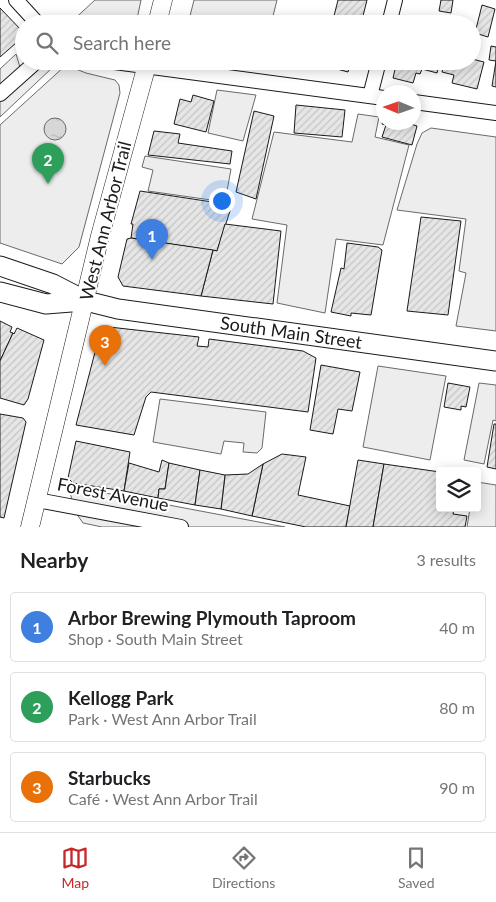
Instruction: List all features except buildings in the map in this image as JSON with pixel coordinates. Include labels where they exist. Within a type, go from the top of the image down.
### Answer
[{"type":"main road","name":"South Main Street","points":[[0,266],[54,284],[86,301],[127,310],[496,361]]},
{"type":"main road","name":"South Main Street","points":[[0,292],[46,304],[86,301]]},
{"type":"street","points":[[16,0],[30,15]]},
{"type":"street","points":[[159,15],[163,0]]},
{"type":"street","points":[[391,15],[394,0]]},
{"type":"street","points":[[0,94],[27,70]]},
{"type":"street","name":"West Ann Arbor Trail","points":[[30,527],[103,227],[145,70]]},
{"type":"street","points":[[189,70],[376,97]]},
{"type":"street","points":[[378,70],[378,85]]},
{"type":"street","points":[[421,103],[496,113]]},
{"type":"street","name":"Forest Avenue","points":[[38,500],[181,527]]},
{"type":"shaded area","points":[[95,0],[141,0],[138,15],[79,15]]},
{"type":"shaded area","points":[[194,0],[277,0],[273,15],[190,15]]},
{"type":"shaded area","points":[[15,55],[15,70],[21,70],[22,74],[28,70],[50,70],[0,117],[0,69]]},
{"type":"shaded area","points":[[60,70],[78,70],[115,80],[119,85],[120,93],[79,247],[62,264],[0,243],[0,125]]},
{"type":"shaded area","points":[[217,90],[256,95],[243,141],[208,133]]},
{"type":"shaded area","points":[[358,114],[376,117],[375,137],[409,145],[383,245],[336,239],[325,313],[277,303],[287,225],[252,219],[274,132],[352,142]]},
{"type":"shaded area","points":[[431,128],[496,137],[496,331],[456,326],[466,273],[459,271],[466,219],[397,210],[417,144],[422,133]]},
{"type":"shaded area","points":[[145,156],[231,169],[225,202],[148,191],[153,170],[142,167]]},
{"type":"shaded area","points":[[378,366],[446,376],[430,460],[363,447]]},
{"type":"shaded area","points":[[479,383],[496,385],[496,421],[493,420],[484,464],[464,460]]},
{"type":"shaded area","points":[[160,399],[266,412],[262,448],[257,453],[243,452],[244,443],[224,441],[221,454],[153,442]]},
{"type":"shaded area","points":[[481,483],[496,485],[496,527],[467,527],[469,512],[481,512]]},
{"type":"shaded area","points":[[68,486],[285,527],[102,527],[83,523],[76,513]]},
{"type":"water","points":[[51,118],[59,118],[66,125],[66,133],[59,140],[51,140],[44,133],[44,125]]},
{"type":"place","name":"Kellogg Park","points":[[48,184]]},
{"type":"place","name":"Arbor Brewing Plymouth Taproom","points":[[152,260]]},
{"type":"place","name":"Starbucks","points":[[105,366]]}]
